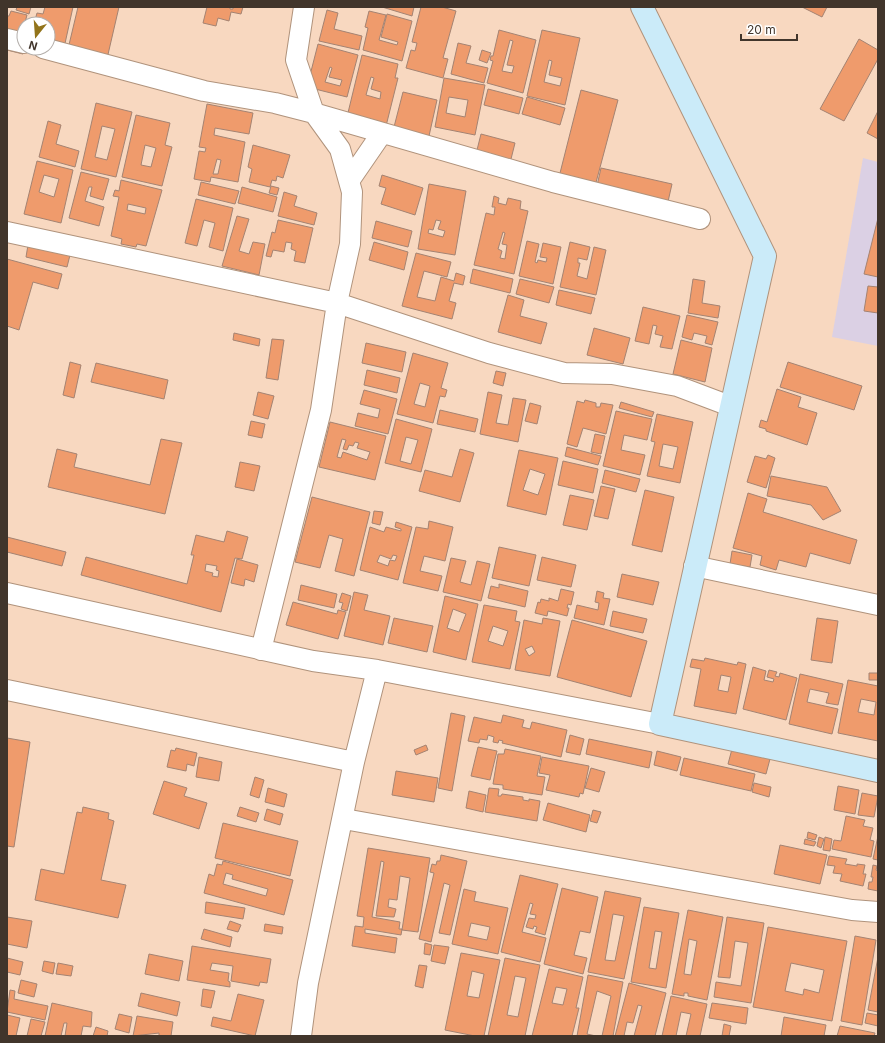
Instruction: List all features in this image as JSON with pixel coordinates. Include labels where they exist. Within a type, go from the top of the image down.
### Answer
[{"type":"street","points":[[261,650],[321,410],[337,303],[350,244],[352,192],[340,149],[314,113],[296,60],[304,7]]},
{"type":"street","points":[[642,7],[765,256],[694,566],[660,724]]},
{"type":"street","points":[[56,51],[204,91],[314,113],[553,182],[700,219]]},
{"type":"street","points":[[349,181],[382,133]]},
{"type":"street","points":[[7,232],[337,303],[489,353],[564,373],[612,374],[677,386],[730,406]]},
{"type":"street","points":[[694,566],[878,605]]},
{"type":"street","points":[[7,592],[313,662],[377,670],[660,724],[878,771]]},
{"type":"street","points":[[301,1036],[308,983],[344,819],[354,762],[377,670]]},
{"type":"street","points":[[7,690],[354,762]]},
{"type":"street","points":[[344,819],[852,910],[878,912]]},
{"type":"shaded area","points":[[863,158],[878,162],[878,346],[832,337]]},
{"type":"building","points":[[17,7],[31,7],[29,14],[16,10]]},
{"type":"building","points":[[45,7],[73,7],[64,48],[56,46],[56,16],[36,16],[37,13],[43,14]]},
{"type":"building","points":[[78,7],[119,7],[106,63],[68,49]]},
{"type":"building","points":[[207,7],[230,7],[230,9],[233,9],[233,7],[243,7],[241,14],[231,12],[229,21],[218,18],[216,26],[203,23]]},
{"type":"building","points":[[382,7],[414,7],[412,16]]},
{"type":"building","points":[[421,7],[442,7],[456,11],[443,58],[448,59],[443,78],[406,68],[411,50],[415,51],[417,43],[412,42]]},
{"type":"building","points":[[802,7],[827,7],[822,17]]},
{"type":"building","points":[[327,10],[338,13],[334,29],[362,36],[359,50],[319,41]]},
{"type":"building","points":[[11,11],[27,15],[16,16],[16,52],[7,50],[7,16],[9,16]]},
{"type":"building","points":[[369,11],[386,15],[379,40],[397,45],[398,42],[381,37],[387,14],[412,21],[402,61],[363,50],[368,28],[365,27]]},
{"type":"building","points":[[499,30],[536,40],[523,93],[487,83],[493,61],[490,60],[491,56],[493,56]],"holes":[[[510,40],[513,41],[507,65],[514,66],[512,73],[502,71]]]},
{"type":"building","points":[[542,30],[580,38],[565,105],[527,96]],"holes":[[[549,60],[552,61],[549,75],[562,78],[560,86],[544,82]]]},
{"type":"building","points":[[859,39],[878,50],[878,59],[844,121],[820,109]]},
{"type":"building","points":[[458,43],[471,46],[466,63],[488,68],[484,83],[451,74]]},
{"type":"building","points":[[318,44],[358,55],[347,97],[307,87]],"holes":[[[330,67],[332,68],[329,77],[342,80],[340,86],[325,82]]]},
{"type":"building","points":[[482,50],[491,53],[487,63],[479,60]]},
{"type":"building","points":[[362,55],[398,64],[395,78],[398,78],[385,130],[346,121]],"holes":[[[371,77],[374,78],[371,89],[381,92],[380,99],[366,95]]]},
{"type":"building","points":[[444,78],[485,85],[475,135],[435,127]],"holes":[[[449,97],[468,100],[465,117],[446,113]]]},
{"type":"building","points":[[488,89],[523,98],[519,114],[484,105]]},
{"type":"building","points":[[581,90],[618,100],[594,190],[558,181]]},
{"type":"building","points":[[403,92],[437,100],[429,136],[394,127]]},
{"type":"building","points":[[527,97],[565,108],[560,125],[522,114]]},
{"type":"building","points":[[96,103],[132,112],[116,177],[81,169]],"holes":[[[102,126],[115,129],[107,160],[95,157]]]},
{"type":"building","points":[[207,104],[253,113],[249,134],[215,128],[214,135],[245,142],[238,182],[211,177],[210,182],[194,179],[199,151],[205,152],[206,148],[199,147]],"holes":[[[217,159],[221,160],[218,174],[213,174]]]},
{"type":"building","points":[[878,111],[878,139],[867,133]]},
{"type":"building","points":[[136,115],[170,123],[165,145],[172,147],[162,186],[122,177]],"holes":[[[145,145],[156,148],[151,167],[141,165]]]},
{"type":"building","points":[[48,121],[61,125],[56,144],[79,151],[75,167],[39,157]]},
{"type":"building","points":[[481,134],[515,143],[509,167],[475,158]]},
{"type":"building","points":[[253,145],[290,155],[283,178],[277,176],[276,181],[272,180],[270,187],[249,182],[252,169],[248,167]]},
{"type":"building","points":[[37,161],[73,170],[61,223],[24,214]],"holes":[[[44,175],[59,179],[54,197],[39,192]]]},
{"type":"building","points":[[601,168],[672,184],[667,206],[596,190]]},
{"type":"building","points":[[81,172],[109,179],[103,200],[90,196],[92,187],[89,187],[85,201],[104,207],[99,226],[69,218]]},
{"type":"building","points":[[382,175],[423,188],[415,215],[381,204],[386,188],[379,186]]},
{"type":"building","points":[[121,180],[162,190],[146,246],[137,244],[136,247],[121,244],[122,239],[111,236],[119,197],[113,196],[115,190],[119,191]],"holes":[[[128,204],[146,208],[145,214],[127,210]]]},
{"type":"building","points":[[201,182],[239,191],[235,204],[198,195]]},
{"type":"building","points":[[429,184],[466,191],[455,255],[418,249]],"holes":[[[436,220],[441,221],[438,229],[445,231],[443,237],[428,233],[429,229],[433,230]]]},
{"type":"building","points":[[271,186],[279,188],[277,195],[269,193]]},
{"type":"building","points":[[242,187],[277,197],[273,212],[238,203]]},
{"type":"building","points":[[284,192],[297,196],[294,206],[317,213],[314,225],[278,216]]},
{"type":"building","points":[[494,196],[499,198],[498,203],[506,205],[508,198],[521,201],[520,209],[528,211],[514,274],[474,265],[486,213],[494,215],[495,207],[492,207]],"holes":[[[503,232],[505,233],[502,244],[507,245],[505,259],[500,258],[502,251],[498,249]]]},
{"type":"building","points":[[196,199],[233,208],[223,251],[209,247],[215,223],[204,220],[197,246],[185,243]]},
{"type":"building","points":[[237,216],[249,219],[239,251],[249,254],[253,242],[265,244],[259,275],[222,266]]},
{"type":"building","points":[[878,218],[878,277],[864,274]]},
{"type":"building","points":[[278,220],[313,228],[305,263],[294,261],[296,251],[291,249],[292,243],[286,242],[284,252],[273,250],[271,257],[266,256],[272,232],[275,233]]},
{"type":"building","points":[[376,221],[412,231],[408,247],[372,238]]},
{"type":"building","points":[[527,241],[539,244],[535,262],[537,263],[538,260],[546,262],[547,258],[540,257],[543,243],[561,247],[553,284],[519,276]]},
{"type":"building","points":[[374,242],[408,252],[404,270],[369,260]]},
{"type":"building","points":[[570,242],[590,247],[587,260],[578,258],[578,263],[580,263],[577,276],[587,279],[594,247],[606,250],[596,295],[560,287]]},
{"type":"building","points":[[28,245],[70,255],[67,267],[26,257]]},
{"type":"building","points":[[416,253],[451,262],[447,277],[424,271],[417,297],[435,301],[441,277],[454,281],[456,273],[465,276],[463,285],[454,283],[449,301],[456,303],[452,319],[402,306]]},
{"type":"building","points":[[7,259],[62,274],[58,289],[33,282],[19,330],[7,326]]},
{"type":"building","points":[[473,269],[513,279],[510,293],[470,283]]},
{"type":"building","points":[[520,279],[554,287],[549,303],[516,294]]},
{"type":"building","points":[[693,279],[705,281],[702,303],[720,306],[718,318],[688,313]]},
{"type":"building","points":[[868,286],[878,287],[878,313],[864,311]]},
{"type":"building","points":[[559,290],[595,298],[591,314],[556,305]]},
{"type":"building","points":[[508,295],[524,300],[520,316],[547,323],[541,344],[498,332]]},
{"type":"building","points":[[643,307],[680,316],[672,349],[660,347],[663,336],[655,334],[657,326],[653,325],[649,344],[635,341]]},
{"type":"building","points":[[687,315],[718,322],[712,345],[705,343],[707,336],[694,333],[692,340],[682,337]]},
{"type":"building","points":[[594,328],[630,338],[623,364],[587,355]]},
{"type":"building","points":[[234,333],[260,339],[259,346],[233,340]]},
{"type":"building","points":[[272,339],[284,340],[278,380],[266,378]]},
{"type":"building","points":[[681,340],[712,348],[705,382],[673,374]]},
{"type":"building","points":[[366,343],[406,352],[402,372],[362,363]]},
{"type":"building","points":[[413,353],[448,363],[441,388],[447,390],[445,397],[440,396],[433,423],[397,414]],"holes":[[[420,383],[430,386],[425,407],[414,404]]]},
{"type":"building","points":[[70,362],[81,365],[74,398],[63,395]]},
{"type":"building","points":[[788,362],[862,386],[854,410],[780,387]]},
{"type":"building","points":[[96,363],[168,380],[164,399],[91,382]]},
{"type":"building","points":[[367,370],[400,378],[397,393],[364,385]]},
{"type":"building","points":[[496,371],[506,373],[503,386],[493,383]]},
{"type":"building","points":[[777,389],[801,397],[798,407],[817,413],[807,445],[766,431],[766,429],[759,427],[761,420],[767,422]]},
{"type":"building","points":[[364,390],[397,399],[388,434],[355,426],[358,413],[378,418],[380,409],[360,404]]},
{"type":"building","points":[[258,392],[274,396],[268,419],[253,415]]},
{"type":"building","points":[[488,392],[502,395],[496,423],[508,425],[513,398],[526,400],[518,442],[480,434]]},
{"type":"building","points":[[585,400],[596,403],[596,407],[600,407],[601,403],[613,405],[606,434],[583,428],[577,447],[567,444],[577,401],[584,403]]},
{"type":"building","points":[[621,402],[654,412],[652,417],[619,408]]},
{"type":"building","points":[[530,403],[541,406],[537,424],[525,421]]},
{"type":"building","points":[[440,410],[478,419],[475,432],[437,424]]},
{"type":"building","points":[[616,411],[652,419],[647,440],[624,435],[621,450],[645,455],[640,475],[603,466]]},
{"type":"building","points":[[657,414],[693,422],[680,483],[647,476],[655,442],[651,441]],"holes":[[[663,444],[678,447],[673,469],[659,466]]]},
{"type":"building","points":[[396,419],[432,429],[421,472],[385,463]],"holes":[[[406,437],[418,440],[411,464],[400,461]]]},
{"type":"building","points":[[251,421],[265,424],[262,438],[248,435]]},
{"type":"building","points":[[330,422],[386,436],[375,480],[319,467]],"holes":[[[342,439],[346,440],[343,449],[347,450],[349,445],[353,446],[355,442],[359,443],[357,448],[370,452],[367,460],[343,452],[341,458],[337,457]]]},
{"type":"building","points":[[595,434],[605,436],[601,454],[591,452]]},
{"type":"building","points":[[161,439],[182,443],[165,514],[48,487],[57,449],[77,454],[74,467],[150,485]]},
{"type":"building","points":[[567,447],[601,456],[598,465],[565,456]]},
{"type":"building","points":[[460,449],[474,453],[460,502],[419,491],[425,470],[452,477]]},
{"type":"building","points":[[519,450],[558,458],[546,515],[507,506]],"holes":[[[530,469],[545,474],[538,495],[523,490]]]},
{"type":"building","points":[[768,455],[775,458],[766,488],[747,482],[755,456],[766,459]]},
{"type":"building","points":[[563,461],[598,469],[593,493],[558,485]]},
{"type":"building","points":[[240,462],[260,466],[254,491],[235,487]]},
{"type":"building","points":[[605,470],[640,479],[636,492],[602,483]]},
{"type":"building","points":[[771,476],[827,487],[841,511],[823,520],[811,505],[767,496]]},
{"type":"building","points":[[601,486],[615,489],[608,519],[594,516]]},
{"type":"building","points":[[645,490],[674,497],[662,552],[632,545]]},
{"type":"building","points":[[748,493],[767,499],[763,512],[857,540],[850,564],[810,553],[806,567],[779,560],[776,570],[760,565],[762,556],[733,548]]},
{"type":"building","points":[[570,495],[594,500],[587,530],[563,525]]},
{"type":"building","points":[[312,497],[370,512],[354,576],[335,571],[343,539],[329,535],[320,568],[295,562]]},
{"type":"building","points":[[374,511],[383,512],[380,525],[372,523]]},
{"type":"building","points":[[429,521],[453,527],[445,561],[424,556],[420,571],[442,576],[438,591],[403,583],[416,527],[428,529]]},
{"type":"building","points":[[396,522],[412,527],[398,580],[360,570],[370,527],[384,532],[386,527],[401,531],[401,529],[395,527]],"holes":[[[380,555],[391,559],[393,555],[397,556],[395,561],[390,560],[388,566],[377,562]]]},
{"type":"building","points":[[227,531],[248,537],[242,559],[235,558],[221,612],[81,575],[86,557],[187,584],[194,555],[191,555],[196,535],[224,542]],"holes":[[[206,564],[217,566],[216,570],[219,571],[218,577],[212,576],[213,573],[205,571]]]},
{"type":"building","points":[[7,537],[66,552],[62,566],[7,552]]},
{"type":"building","points":[[499,547],[536,555],[529,586],[492,578]]},
{"type":"building","points":[[732,551],[752,555],[750,567],[730,564]]},
{"type":"building","points":[[542,557],[576,565],[571,587],[537,580]]},
{"type":"building","points":[[451,558],[466,561],[460,582],[471,585],[477,561],[490,564],[481,601],[443,592]]},
{"type":"building","points":[[237,559],[258,565],[254,582],[245,579],[244,586],[231,583]]},
{"type":"building","points":[[622,574],[659,582],[653,605],[617,597]]},
{"type":"building","points":[[499,584],[528,591],[525,607],[488,598],[491,586],[499,588]]},
{"type":"building","points":[[301,585],[337,594],[334,608],[298,600]]},
{"type":"building","points":[[561,589],[574,592],[571,605],[568,604],[567,608],[569,608],[567,616],[548,611],[547,616],[535,613],[538,602],[540,603],[541,599],[549,601],[549,598],[558,601]]},
{"type":"building","points":[[597,591],[604,593],[603,598],[610,599],[604,625],[574,618],[577,605],[598,610],[599,603],[595,602]]},
{"type":"building","points":[[354,592],[368,595],[364,610],[390,616],[383,645],[344,636]]},
{"type":"building","points":[[342,593],[351,596],[347,611],[341,609],[343,603],[339,602]]},
{"type":"building","points":[[445,596],[478,604],[466,660],[433,652]],"holes":[[[453,609],[466,614],[459,632],[447,628]]]},
{"type":"building","points":[[293,602],[337,614],[338,610],[346,612],[338,639],[286,625]]},
{"type":"building","points":[[484,605],[517,611],[515,621],[520,622],[510,669],[472,662]],"holes":[[[493,626],[508,631],[503,646],[488,641]]]},
{"type":"building","points":[[613,611],[647,619],[643,633],[610,626]]},
{"type":"building","points":[[394,618],[433,626],[427,652],[388,643]]},
{"type":"building","points":[[543,618],[560,621],[550,676],[515,670],[524,620],[542,624]],"holes":[[[532,646],[535,652],[529,656],[525,649]]]},
{"type":"building","points":[[817,618],[838,621],[832,663],[811,660]]},
{"type":"building","points":[[572,620],[647,641],[631,697],[557,677]]},
{"type":"building","points":[[705,658],[737,665],[738,662],[746,664],[736,714],[694,706],[701,669],[690,667],[692,659],[704,661]],"holes":[[[721,675],[731,677],[728,692],[718,690]]]},
{"type":"building","points":[[753,667],[766,671],[764,680],[773,682],[774,679],[767,677],[769,670],[777,672],[775,676],[779,677],[780,673],[797,678],[786,720],[743,709]]},
{"type":"building","points":[[869,673],[878,673],[878,680],[869,680]]},
{"type":"building","points":[[800,674],[843,684],[838,705],[826,703],[829,693],[810,689],[807,702],[838,709],[832,734],[789,724]]},
{"type":"building","points":[[848,680],[878,686],[878,741],[838,733]],"holes":[[[861,699],[876,702],[874,715],[858,712]]]},
{"type":"building","points":[[451,713],[465,716],[452,791],[438,788]]},
{"type":"building","points":[[503,715],[524,720],[522,727],[530,729],[532,722],[567,730],[561,757],[502,743],[503,741],[499,740],[498,743],[493,742],[494,737],[488,735],[487,740],[480,739],[479,743],[468,741],[474,717],[501,723]]},
{"type":"building","points":[[570,735],[584,739],[580,755],[566,752]]},
{"type":"building","points":[[7,738],[30,742],[14,847],[7,846]]},
{"type":"building","points":[[589,739],[652,752],[649,768],[586,754]]},
{"type":"building","points":[[426,745],[428,750],[416,755],[414,750]]},
{"type":"building","points":[[478,747],[497,751],[490,780],[471,776]]},
{"type":"building","points":[[176,748],[197,753],[194,766],[187,764],[186,771],[167,767],[171,750],[175,751]]},
{"type":"building","points":[[505,749],[541,756],[537,776],[545,777],[542,795],[503,789],[503,785],[493,784],[498,754],[504,754]]},
{"type":"building","points":[[732,749],[770,759],[766,774],[728,764]]},
{"type":"building","points":[[657,751],[681,757],[677,771],[654,765]]},
{"type":"building","points":[[199,757],[222,762],[219,781],[196,777]]},
{"type":"building","points":[[542,757],[589,766],[583,794],[580,793],[579,797],[546,790],[550,775],[539,773]]},
{"type":"building","points":[[684,758],[755,774],[751,791],[680,775]]},
{"type":"building","points":[[591,768],[605,772],[599,792],[585,788]]},
{"type":"building","points":[[396,771],[438,778],[434,802],[392,795]]},
{"type":"building","points":[[255,777],[264,780],[259,798],[250,795]]},
{"type":"building","points":[[164,781],[187,788],[184,796],[207,803],[199,829],[153,814]]},
{"type":"building","points":[[754,783],[771,787],[769,797],[752,792]]},
{"type":"building","points":[[838,786],[859,790],[855,814],[834,810]]},
{"type":"building","points":[[268,788],[287,794],[284,807],[265,802]]},
{"type":"building","points":[[489,788],[499,789],[498,796],[501,796],[502,794],[523,797],[523,800],[529,801],[529,799],[540,801],[537,821],[485,812]]},
{"type":"building","points":[[469,791],[486,795],[483,812],[466,808]]},
{"type":"building","points":[[862,793],[878,796],[874,817],[858,815]]},
{"type":"building","points":[[548,803],[590,815],[586,832],[543,820]]},
{"type":"building","points":[[83,807],[109,813],[108,819],[114,821],[101,880],[126,885],[118,918],[35,900],[41,869],[64,874],[77,812],[82,813]]},
{"type":"building","points":[[240,807],[259,813],[256,822],[237,816]]},
{"type":"building","points":[[267,809],[283,814],[280,825],[264,820]]},
{"type":"building","points":[[593,810],[601,812],[597,823],[590,821]]},
{"type":"building","points":[[846,816],[865,820],[863,826],[873,828],[870,840],[874,841],[871,857],[832,849],[834,840],[841,841]]},
{"type":"building","points":[[223,823],[298,841],[290,876],[215,858]]},
{"type":"building","points":[[808,832],[817,835],[815,840],[807,838]]},
{"type":"building","points":[[878,836],[878,860],[873,859]]},
{"type":"building","points":[[819,837],[824,839],[821,848],[817,846]]},
{"type":"building","points":[[825,837],[832,839],[830,851],[823,850]]},
{"type":"building","points":[[805,839],[816,842],[814,846],[804,844]]},
{"type":"building","points":[[780,845],[827,855],[820,884],[774,874]]},
{"type":"building","points":[[368,848],[430,858],[418,932],[402,930],[410,878],[400,876],[397,900],[389,899],[388,907],[396,909],[394,917],[376,916],[384,862],[381,861],[372,917],[400,922],[399,929],[402,929],[401,935],[365,929],[365,933],[397,938],[395,953],[352,946],[355,926],[363,927],[364,917],[357,916]]},
{"type":"building","points":[[441,855],[467,861],[450,935],[439,933],[450,885],[444,883],[431,942],[419,939],[434,873],[430,872],[432,864],[436,865],[437,861],[440,861]]},
{"type":"building","points":[[829,856],[847,859],[845,864],[857,866],[857,864],[865,865],[863,874],[866,874],[863,886],[840,881],[842,874],[833,873],[835,866],[827,865]]},
{"type":"building","points":[[223,861],[293,880],[284,915],[204,893],[209,874],[214,876],[217,864],[222,865]],"holes":[[[226,873],[233,875],[232,879],[268,889],[266,896],[223,884]]]},
{"type":"building","points":[[873,865],[877,866],[876,870],[878,871],[878,891],[868,889],[869,882],[872,882],[873,877],[871,877]]},
{"type":"building","points":[[520,875],[558,884],[545,935],[535,932],[537,927],[534,926],[533,929],[526,927],[529,918],[535,919],[536,915],[530,914],[533,904],[530,903],[522,932],[546,938],[540,962],[501,952]]},
{"type":"building","points":[[562,888],[598,897],[590,933],[580,931],[574,955],[587,958],[583,974],[544,964]]},
{"type":"building","points":[[464,889],[476,892],[474,901],[508,908],[498,954],[452,944]],"holes":[[[471,923],[490,927],[487,940],[468,936]]]},
{"type":"building","points":[[605,891],[641,898],[624,979],[588,972]],"holes":[[[613,914],[624,916],[615,961],[605,960]]]},
{"type":"building","points":[[206,902],[245,908],[243,919],[205,913]]},
{"type":"building","points":[[644,907],[679,913],[666,988],[631,982]],"holes":[[[655,931],[662,932],[656,969],[649,968]]]},
{"type":"building","points":[[688,910],[723,917],[707,1000],[688,996],[688,993],[684,993],[684,996],[672,994]],"holes":[[[689,939],[697,941],[691,975],[684,974]]]},
{"type":"building","points":[[7,917],[32,921],[27,948],[7,944]]},
{"type":"building","points":[[727,917],[764,923],[751,1003],[714,997],[716,982],[741,986],[748,943],[735,941],[730,978],[718,977]]},
{"type":"building","points":[[230,921],[241,925],[238,932],[227,929]]},
{"type":"building","points":[[265,924],[283,927],[282,934],[264,931]]},
{"type":"building","points":[[768,927],[847,941],[832,1021],[753,1007]],"holes":[[[791,963],[824,970],[819,993],[804,989],[803,995],[785,991]]]},
{"type":"building","points":[[204,929],[232,937],[230,947],[201,939]]},
{"type":"building","points":[[855,936],[876,940],[862,1025],[841,1021]]},
{"type":"building","points":[[425,943],[432,945],[430,955],[424,954]]},
{"type":"building","points":[[434,945],[449,947],[445,964],[431,961]]},
{"type":"building","points":[[192,946],[271,959],[267,983],[260,982],[259,986],[231,981],[233,966],[212,963],[210,970],[229,973],[228,981],[230,982],[230,987],[187,980]]},
{"type":"building","points":[[461,953],[500,960],[484,1036],[475,1036],[445,1030]],"holes":[[[472,971],[484,974],[479,998],[467,996]]]},
{"type":"building","points":[[149,954],[183,961],[179,981],[145,974]]},
{"type":"building","points":[[878,957],[878,1012],[868,1010]]},
{"type":"building","points":[[7,958],[23,962],[20,975],[7,972]]},
{"type":"building","points":[[505,958],[540,965],[525,1036],[488,1036]],"holes":[[[515,976],[526,978],[518,1017],[507,1015]]]},
{"type":"building","points":[[44,961],[55,963],[53,974],[42,971]]},
{"type":"building","points":[[58,963],[73,966],[71,976],[56,974]]},
{"type":"building","points":[[419,965],[427,966],[423,988],[415,986]]},
{"type":"building","points":[[549,969],[583,977],[576,1008],[579,1008],[572,1036],[532,1036]],"holes":[[[556,987],[567,989],[563,1005],[552,1003]]]},
{"type":"building","points":[[588,975],[623,982],[613,1036],[602,1036],[611,996],[597,991],[587,1034],[596,1036],[577,1036]]},
{"type":"building","points":[[21,980],[37,984],[34,997],[18,993]]},
{"type":"building","points":[[629,983],[666,993],[655,1036],[634,1036],[642,1006],[638,1005],[633,1023],[627,1022],[624,1036],[615,1036]]},
{"type":"building","points":[[203,989],[215,991],[211,1008],[201,1006]]},
{"type":"building","points":[[10,990],[15,991],[14,999],[48,1006],[45,1020],[7,1012]]},
{"type":"building","points":[[141,993],[180,1002],[177,1016],[138,1006]]},
{"type":"building","points":[[238,994],[264,1000],[255,1036],[211,1026],[213,1017],[231,1021]]},
{"type":"building","points":[[671,996],[707,1004],[700,1036],[686,1036],[691,1014],[681,1012],[676,1036],[662,1036]]},
{"type":"building","points":[[52,1003],[92,1012],[91,1027],[83,1026],[81,1036],[65,1036],[67,1023],[64,1023],[61,1036],[45,1036]]},
{"type":"building","points":[[712,1003],[748,1008],[746,1024],[709,1018]]},
{"type":"building","points":[[867,1013],[878,1015],[878,1026],[865,1023]]},
{"type":"building","points":[[119,1014],[132,1017],[129,1033],[115,1029]]},
{"type":"building","points":[[7,1015],[20,1018],[16,1036],[7,1036]]},
{"type":"building","points":[[137,1016],[173,1022],[171,1036],[159,1036],[159,1033],[133,1036]]},
{"type":"building","points":[[784,1017],[826,1025],[824,1036],[781,1036]]},
{"type":"building","points":[[31,1019],[45,1022],[41,1036],[27,1036]]},
{"type":"building","points":[[724,1024],[731,1026],[729,1036],[722,1036]]},
{"type":"building","points":[[840,1026],[875,1033],[874,1036],[837,1036]]},
{"type":"building","points":[[96,1027],[108,1031],[107,1036],[93,1036]]}]
